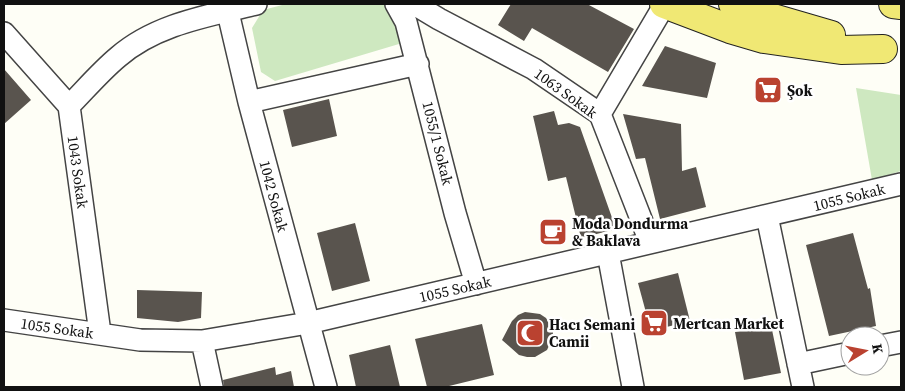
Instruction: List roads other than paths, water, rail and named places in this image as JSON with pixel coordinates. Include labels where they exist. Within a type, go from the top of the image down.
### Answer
[{"type":"main road","points":[[664,4],[730,29],[764,39],[840,50],[892,51]]},
{"type":"main road","points":[[733,4],[892,51]]},
{"type":"main road","points":[[893,4],[901,5]]},
{"type":"street","points":[[4,33],[68,106],[118,56],[139,42],[158,32],[226,7],[256,4]]},
{"type":"street","name":"1055/1 Sokak","points":[[396,4],[406,22],[455,213],[476,284]]},
{"type":"street","name":"1063 Sokak","points":[[414,4],[534,69],[600,114],[650,242]]},
{"type":"street","points":[[600,114],[664,4]]},
{"type":"street","name":"1042 Sokak","points":[[226,7],[249,102],[326,387]]},
{"type":"street","points":[[249,102],[418,64]]},
{"type":"street","name":"1043 Sokak","points":[[68,106],[100,333]]},
{"type":"street","name":"1055 Sokak","points":[[4,320],[140,340],[202,342],[308,323],[901,184]]},
{"type":"street","points":[[767,216],[803,387]]},
{"type":"street","points":[[608,253],[633,387]]},
{"type":"street","points":[[202,342],[212,387]]},
{"type":"street","points":[[798,364],[840,355]]},
{"type":"place","name":"Şok","points":[[768,90]]},
{"type":"place","name":"Moda Dondurma & Baklava","points":[[553,232]]},
{"type":"place","name":"Mertcan Market","points":[[654,323]]},
{"type":"place","name":"Hacı Semani Camii","points":[[530,333]]}]
